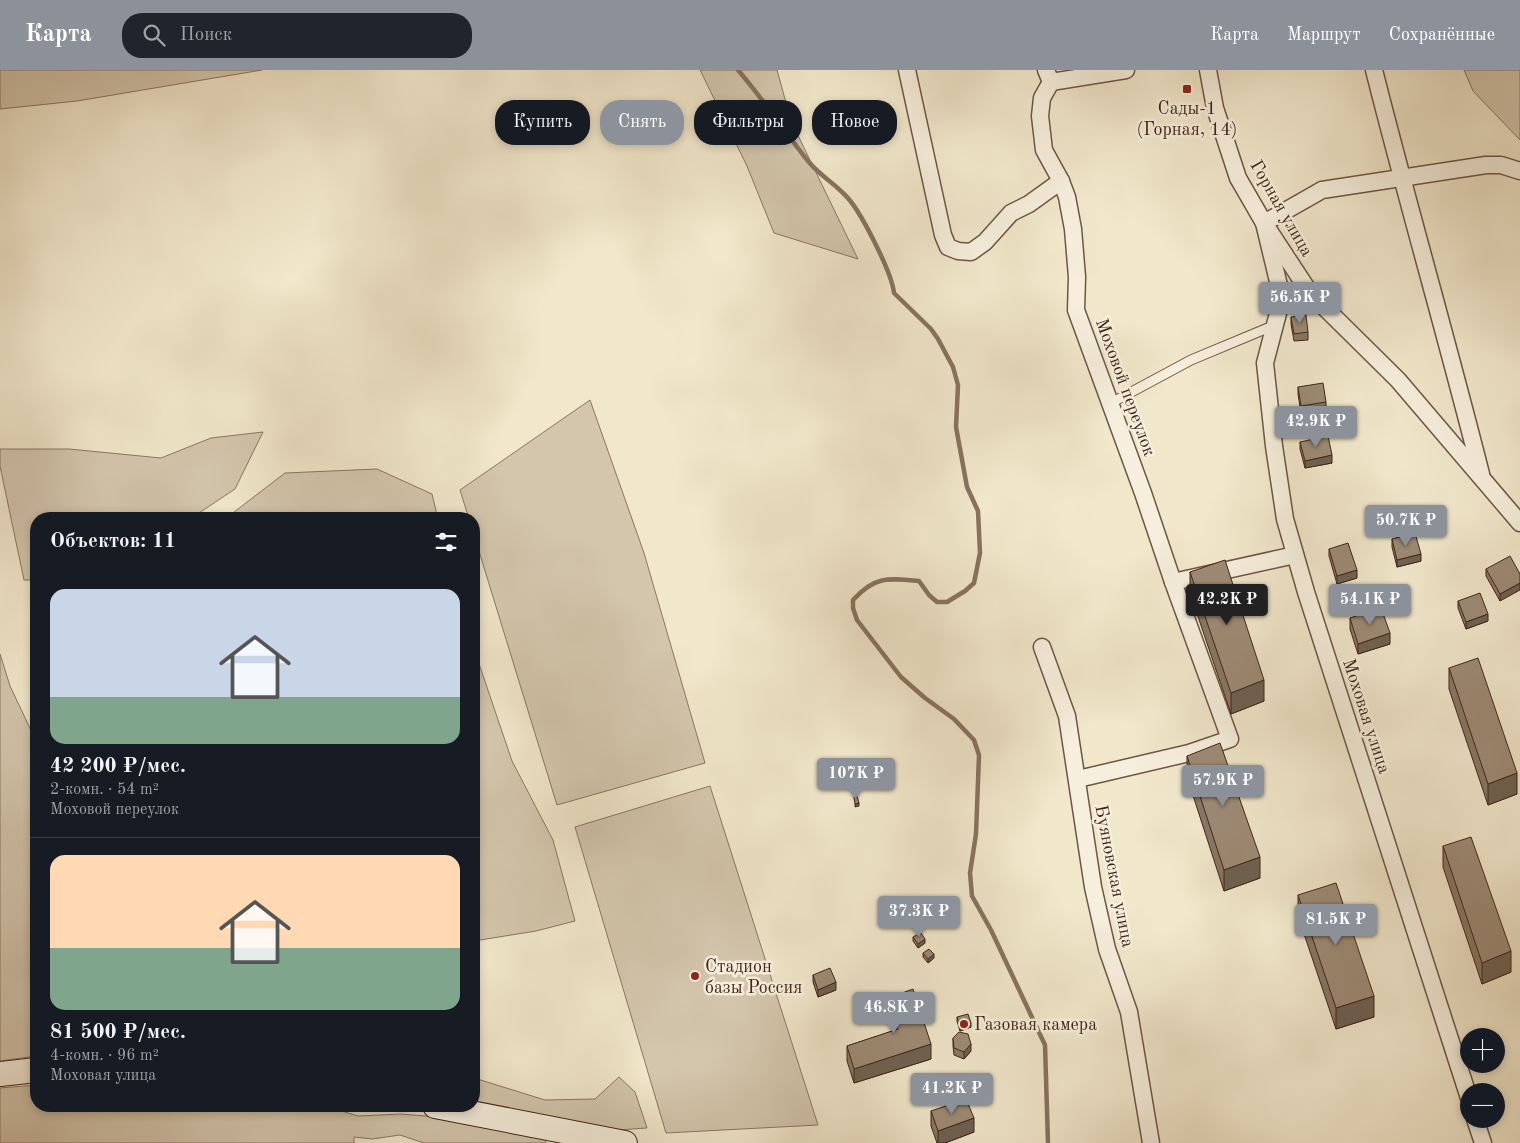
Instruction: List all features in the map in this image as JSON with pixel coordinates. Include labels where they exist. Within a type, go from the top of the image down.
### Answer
[{"type":"main road","points":[[0,1074],[30,1071]]},
{"type":"main road","points":[[465,1112],[625,1143]]},
{"type":"street","points":[[907,70],[943,236],[948,248],[971,252],[985,242],[1010,213],[1029,204],[1062,181]]},
{"type":"street","name":"Моховой переулок","points":[[1078,779],[1189,754],[1230,739],[1173,582],[1143,492],[1076,310],[1077,277],[1073,229],[1067,197],[1062,181],[1044,150],[1040,116],[1042,98],[1048,76],[1126,70]]},
{"type":"street","name":"Горная улица","points":[[1208,70],[1215,108],[1238,178],[1264,223],[1310,293],[1398,380],[1520,523]]},
{"type":"street","name":"Горная улица","points":[[1374,70],[1401,177],[1458,380],[1482,478]]},
{"type":"street","points":[[1264,223],[1322,190],[1486,165],[1501,165],[1520,171]]},
{"type":"street","name":"Моховая улица","points":[[1264,223],[1282,298],[1265,363],[1274,446],[1285,518],[1295,556],[1464,1083]]},
{"type":"street","points":[[1173,582],[1295,556]]},
{"type":"street","name":"Буяновская улица","points":[[1042,647],[1067,716],[1093,887],[1107,949],[1129,1012],[1151,1143]]},
{"type":"street","points":[[1478,1128],[1483,1143]]},
{"type":"lane","points":[[1110,404],[1191,360],[1275,326]]},
{"type":"shaded area","points":[[0,70],[262,70],[77,101],[0,109]]},
{"type":"shaded area","points":[[700,70],[777,70],[785,100],[715,100]]},
{"type":"shaded area","points":[[1464,70],[1520,70],[1520,140],[1473,91]]},
{"type":"shaded area","points":[[802,144],[858,259],[774,233],[737,145]]},
{"type":"shaded area","points":[[590,400],[644,553],[705,763],[557,805],[480,555],[480,512],[467,512],[460,490]]},
{"type":"shaded area","points":[[263,432],[235,489],[200,512],[30,512],[30,580],[24,580],[0,466],[0,449],[69,449],[161,458],[211,438]]},
{"type":"shaded area","points":[[377,469],[432,494],[436,512],[234,512],[285,473]]},
{"type":"shaded area","points":[[0,654],[10,686],[30,728],[30,1057],[0,1061]]},
{"type":"shaded area","points":[[480,667],[512,761],[553,840],[575,921],[536,931],[480,940]]},
{"type":"shaded area","name":"Стадион базы Россия","points":[[710,786],[818,1125],[666,1133],[575,827]]},
{"type":"shaded area","points":[[619,1077],[635,1092],[647,1128],[603,1131],[480,1106],[480,1080],[545,1100],[595,1099]]},
{"type":"shaded area","points":[[30,1086],[30,1112],[345,1112],[358,1116],[401,1114],[463,1119],[543,1133],[546,1143],[424,1143],[400,1135],[372,1139],[354,1137],[354,1143],[0,1143],[0,1088]]},
{"type":"building","points":[[1306,315],[1308,332],[1294,334],[1291,317]]},
{"type":"building","points":[[1323,383],[1326,402],[1301,406],[1298,387]]},
{"type":"building","points":[[1328,436],[1332,455],[1305,461],[1300,442]]},
{"type":"building","points":[[1415,533],[1421,554],[1397,560],[1392,539]]},
{"type":"building","points":[[1348,543],[1357,570],[1337,576],[1329,549]]},
{"type":"building","points":[[1510,556],[1520,574],[1520,583],[1500,594],[1486,569]]},
{"type":"building","points":[[1225,560],[1264,680],[1231,693],[1190,572]]},
{"type":"building","points":[[1480,593],[1488,614],[1466,622],[1458,601]]},
{"type":"building","points":[[1381,608],[1390,633],[1358,644],[1350,618]]},
{"type":"building","points":[[1478,658],[1517,773],[1488,784],[1449,668]]},
{"type":"building","points":[[1220,743],[1260,857],[1224,870],[1187,756]]},
{"type":"building","points":[[857,796],[859,803],[855,804],[854,797]]},
{"type":"building","points":[[1471,837],[1511,951],[1482,963],[1443,846]]},
{"type":"building","points":[[1336,883],[1374,996],[1336,1008],[1298,895]]},
{"type":"building","points":[[921,933],[925,939],[918,944],[913,937]]},
{"type":"building","points":[[929,949],[934,954],[928,959],[923,953]]},
{"type":"building","points":[[830,968],[836,982],[818,990],[813,975]]},
{"type":"building","points":[[913,989],[931,1044],[854,1069],[847,1046],[898,1029],[886,999]]},
{"type":"building","points":[[968,1014],[971,1023],[960,1027],[957,1017]]},
{"type":"building","points":[[959,1032],[968,1034],[971,1044],[964,1052],[954,1048],[953,1038]]},
{"type":"building","points":[[966,1099],[974,1118],[938,1131],[931,1111]]},
{"type":"waterway","points":[[738,70],[812,166],[841,191],[859,213],[882,257],[894,293],[931,329],[953,367],[958,385],[956,427],[967,487],[978,511],[980,553],[974,583],[947,602],[937,602],[929,595],[919,581],[883,580],[868,586],[861,592],[853,600],[853,608],[857,620],[901,677],[925,698],[954,719],[974,740],[979,755],[976,834],[970,873],[972,896],[991,930],[1045,1045],[1048,1143]]},
{"type":"place","name":"Сады-1 (Горная, 14)","points":[[1187,89]]},
{"type":"place","name":"Стадион базы Россия","points":[[695,976]]},
{"type":"place","name":"Газовая камера","points":[[964,1024]]}]
